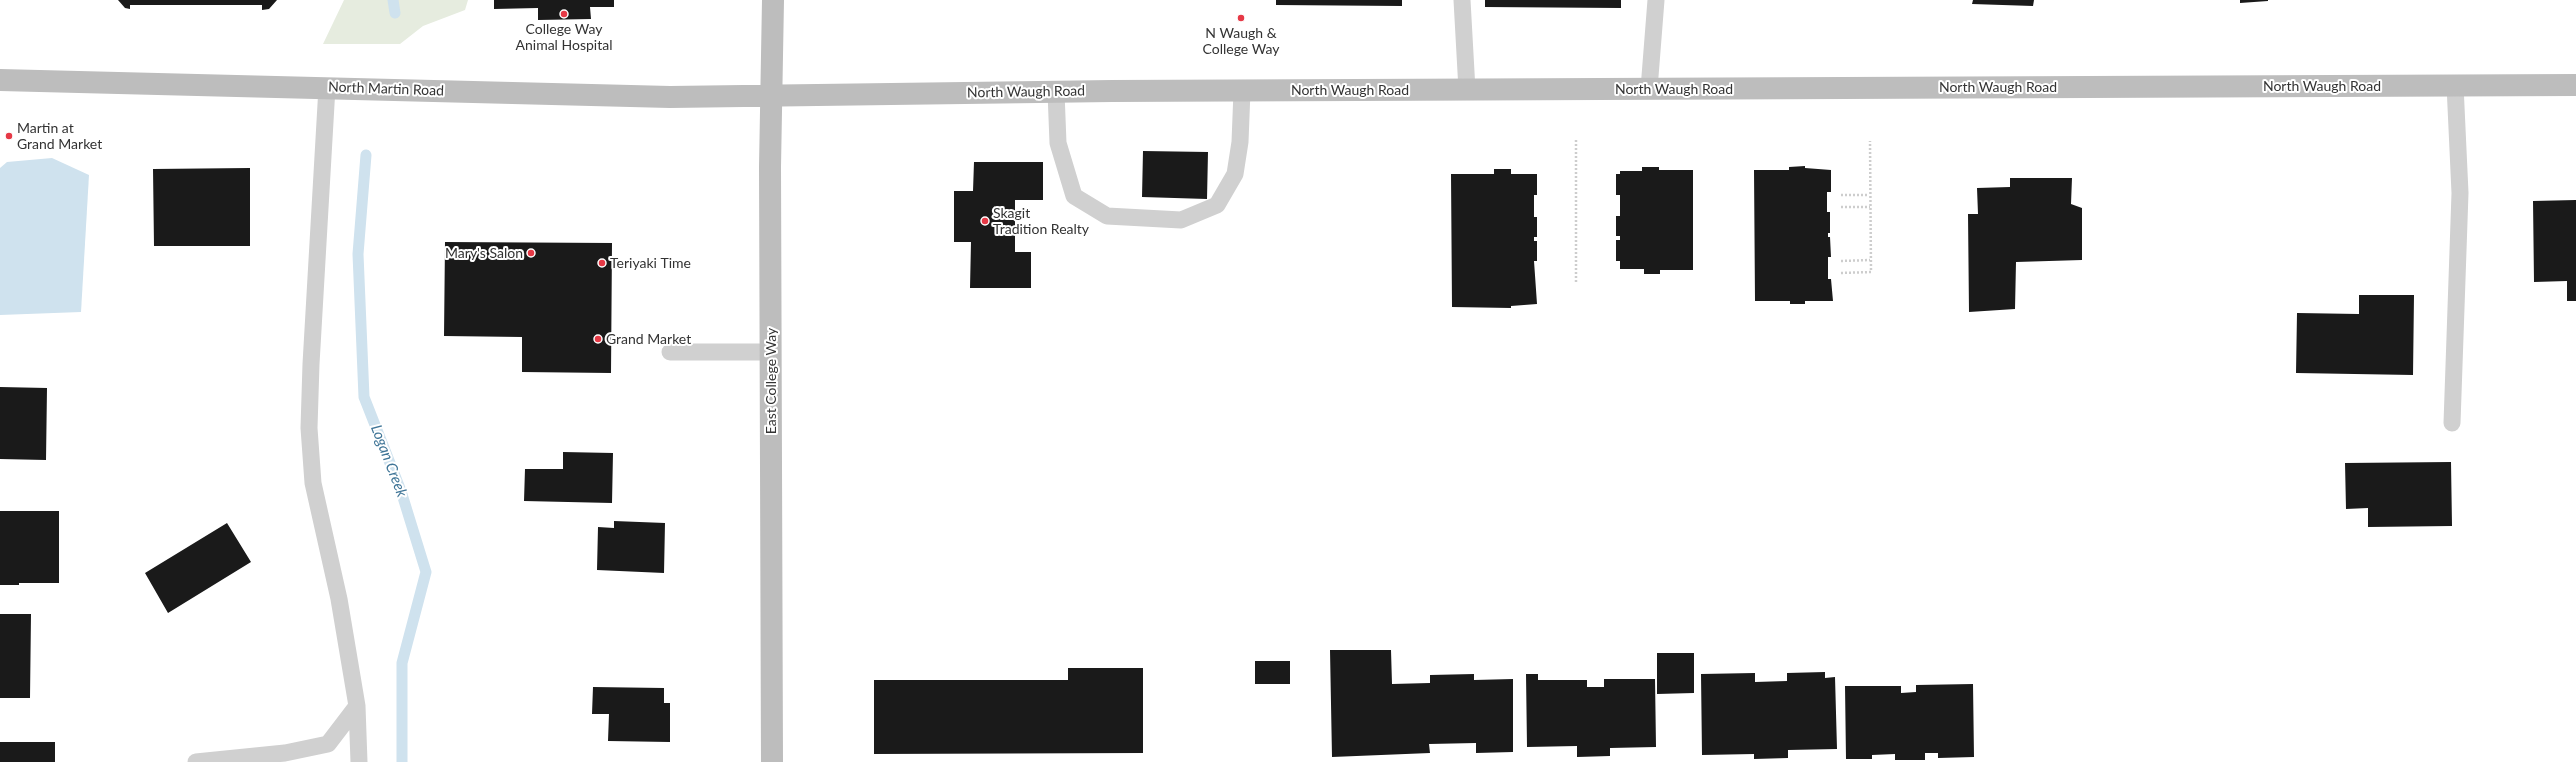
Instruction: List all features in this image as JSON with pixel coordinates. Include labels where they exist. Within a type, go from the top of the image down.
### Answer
[{"type":"street","name":"East College Way","points":[[772,762],[773,0]]},
{"type":"street","name":"North Martin Road","points":[[0,80],[327,87],[670,97],[772,94]]},
{"type":"street","name":"North Waugh Road","points":[[772,94],[1242,90],[2576,85]]},
{"type":"lane","points":[[1462,0],[1467,90]]},
{"type":"lane","points":[[1649,89],[1656,0]]},
{"type":"lane","points":[[2452,423],[2460,193],[2455,85]]},
{"type":"lane","points":[[327,87],[311,364],[309,428],[313,483],[339,599],[357,706],[359,762]]},
{"type":"lane","points":[[1056,92],[1058,143],[1074,196],[1107,216],[1181,220],[1217,204],[1235,174],[1240,142],[1242,90]]},
{"type":"lane","points":[[670,352],[772,352]]},
{"type":"lane","points":[[196,762],[285,753],[328,744],[357,706]]},
{"type":"path","points":[[1576,140],[1576,282]]},
{"type":"path","points":[[1841,274],[1871,272],[1869,195],[1870,141]]},
{"type":"path","points":[[1841,195],[1869,195]]},
{"type":"path","points":[[1841,207],[1870,206]]},
{"type":"path","points":[[1841,261],[1870,260]]},
{"type":"shaded area","points":[[344,0],[468,0],[465,10],[423,26],[400,44],[323,44]]},
{"type":"water","points":[[52,158],[89,175],[81,312],[0,315],[0,168],[7,162]]},
{"type":"building","points":[[118,0],[277,0],[269,9],[262,10],[262,5],[130,5],[130,9],[125,8]]},
{"type":"building","name":"College Way Animal Hospital","points":[[494,0],[614,0],[614,7],[590,7],[591,19],[538,20],[538,8],[494,9]]},
{"type":"building","points":[[1276,0],[1402,0],[1402,6],[1276,5]]},
{"type":"building","points":[[1485,0],[1621,0],[1621,8],[1485,7]]},
{"type":"building","points":[[1973,0],[2034,0],[2033,6],[1972,4]]},
{"type":"building","points":[[2240,0],[2268,0],[2268,1],[2240,3]]},
{"type":"building","points":[[1143,151],[1208,152],[1207,199],[1142,197]]},
{"type":"building","name":"Skagit Tradition Realty","points":[[974,162],[1043,162],[1043,200],[1015,200],[1015,252],[1031,252],[1031,288],[970,288],[971,242],[954,242],[954,191],[973,191]]},
{"type":"building","points":[[1805,166],[1805,168],[1831,170],[1831,192],[1827,192],[1827,212],[1830,212],[1830,233],[1828,233],[1828,237],[1830,237],[1831,257],[1828,257],[1828,279],[1831,279],[1833,301],[1805,301],[1805,304],[1790,304],[1790,301],[1755,301],[1754,170],[1789,170],[1789,167]]},
{"type":"building","points":[[1642,167],[1659,167],[1659,170],[1693,170],[1693,270],[1660,270],[1660,274],[1644,274],[1644,269],[1620,269],[1620,261],[1616,261],[1616,240],[1620,240],[1620,236],[1616,236],[1616,216],[1620,216],[1620,195],[1616,195],[1616,174],[1620,174],[1620,171],[1642,171]]},
{"type":"building","points":[[250,168],[250,246],[154,246],[153,169]]},
{"type":"building","points":[[1494,169],[1511,169],[1511,174],[1537,174],[1537,195],[1534,195],[1534,217],[1537,217],[1537,237],[1534,237],[1534,241],[1537,241],[1537,261],[1534,261],[1537,304],[1511,306],[1511,308],[1452,307],[1451,174],[1494,174]]},
{"type":"building","points":[[2010,178],[2072,178],[2071,204],[2082,208],[2082,260],[2016,262],[2015,309],[1969,312],[1968,214],[1978,214],[1977,188],[2010,187]]},
{"type":"building","points":[[2576,200],[2576,301],[2567,301],[2567,281],[2534,282],[2533,201]]},
{"type":"building","points":[[445,242],[612,243],[611,373],[522,372],[522,337],[444,336]]},
{"type":"building","points":[[2359,295],[2414,295],[2413,375],[2296,373],[2297,313],[2359,314]]},
{"type":"building","points":[[0,387],[47,388],[46,460],[0,459]]},
{"type":"building","points":[[563,452],[613,453],[612,503],[524,501],[525,469],[563,469]]},
{"type":"building","points":[[2451,462],[2452,526],[2368,527],[2368,508],[2346,509],[2345,463]]},
{"type":"building","points":[[0,511],[59,511],[59,583],[19,583],[19,585],[0,585]]},
{"type":"building","points":[[614,521],[665,523],[664,573],[597,570],[598,527],[614,528]]},
{"type":"building","points":[[227,523],[251,562],[168,613],[145,573]]},
{"type":"building","points":[[0,614],[31,614],[30,698],[0,698]]},
{"type":"building","points":[[1330,650],[1391,650],[1392,684],[1430,683],[1430,675],[1474,674],[1474,680],[1513,679],[1513,752],[1476,753],[1476,743],[1429,744],[1430,753],[1332,757]]},
{"type":"building","points":[[1657,653],[1694,653],[1694,693],[1657,694]]},
{"type":"building","points":[[1255,661],[1290,661],[1290,684],[1255,684]]},
{"type":"building","points":[[1068,668],[1143,668],[1143,753],[874,754],[874,680],[1068,680]]},
{"type":"building","points":[[1825,672],[1825,678],[1835,677],[1837,749],[1788,750],[1788,758],[1754,759],[1754,754],[1702,755],[1701,674],[1755,673],[1755,682],[1787,681],[1787,673]]},
{"type":"building","points":[[1526,674],[1538,674],[1538,680],[1587,680],[1587,687],[1604,687],[1604,679],[1655,679],[1656,747],[1610,748],[1610,756],[1577,757],[1577,746],[1527,747]]},
{"type":"building","points":[[1973,684],[1974,757],[1938,758],[1938,753],[1925,753],[1925,760],[1895,760],[1895,754],[1872,755],[1872,759],[1846,759],[1845,686],[1901,686],[1901,693],[1916,692],[1916,685]]},
{"type":"building","points":[[593,687],[664,688],[664,703],[670,703],[670,742],[608,741],[609,714],[592,714]]},
{"type":"building","points":[[0,742],[55,742],[55,762],[0,762]]},
{"type":"waterway","name":"Logan Creek","points":[[393,0],[395,13]]},
{"type":"waterway","name":"Logan Creek","points":[[366,155],[358,254],[364,397],[401,491],[426,572],[402,663],[402,762]]},
{"type":"place","name":"College Way Animal Hospital","points":[[564,14]]},
{"type":"place","name":"N Waugh & College Way","points":[[1241,18]]},
{"type":"place","name":"Martin at Grand Market","points":[[9,136]]},
{"type":"place","name":"Skagit Tradition Realty","points":[[985,221]]},
{"type":"place","name":"Mary's Salon","points":[[531,253]]},
{"type":"place","name":"Teriyaki Time","points":[[602,263]]},
{"type":"place","name":"Grand Market","points":[[598,339]]}]
